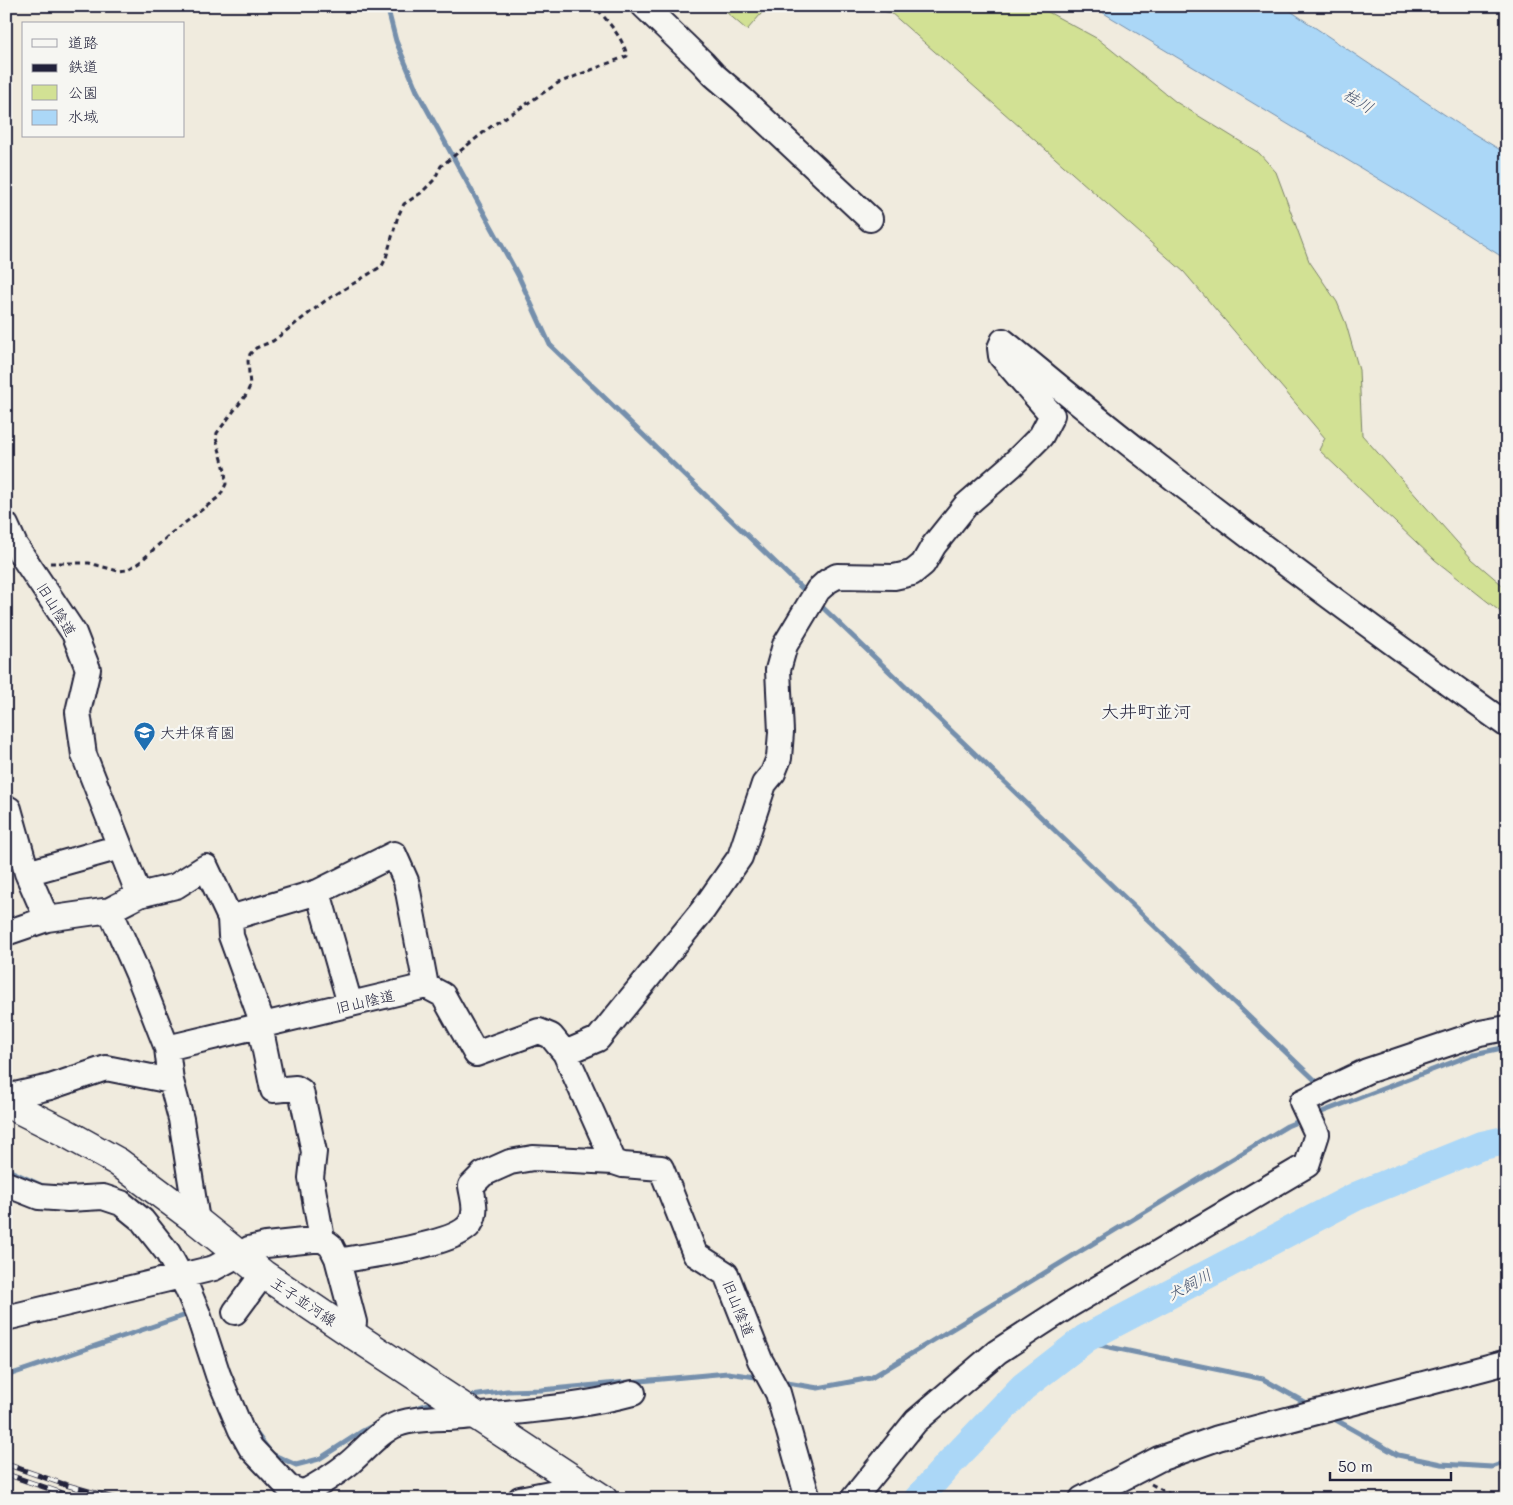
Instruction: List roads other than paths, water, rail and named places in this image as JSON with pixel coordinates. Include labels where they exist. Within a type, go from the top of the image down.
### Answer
[{"type":"main road","name":"王子並河線","points":[[6,1103],[118,1162],[263,1274],[440,1393],[603,1499]]},
{"type":"street","points":[[644,6],[703,62],[714,75],[870,218]]},
{"type":"street","points":[[565,1053],[598,1039],[703,910],[740,857],[764,784],[773,773],[779,758],[781,732],[778,670],[780,662],[785,645],[818,590],[837,576],[894,577],[912,573],[922,564],[934,545],[966,505],[1011,466],[1041,436],[1052,415],[1001,356],[1000,348],[1003,341],[1198,497],[1395,646],[1507,725]]},
{"type":"street","name":"旧山陰道","points":[[6,525],[15,545],[17,561],[74,633],[88,669],[78,712],[84,755],[139,895]]},
{"type":"street","points":[[6,810],[9,809],[27,873],[47,919]]},
{"type":"street","points":[[27,873],[120,848]]},
{"type":"street","points":[[230,918],[318,892],[394,854],[406,881],[426,986],[443,995],[476,1054],[539,1031],[551,1036],[565,1053],[614,1162],[533,1158],[510,1162],[483,1174],[471,1186],[475,1211],[470,1225],[455,1235],[434,1243],[338,1261]]},
{"type":"street","points":[[6,933],[47,919],[110,910],[139,895],[176,886],[206,866],[230,918],[231,936],[260,1016],[260,1026],[273,1090],[296,1088],[301,1091],[314,1152],[311,1178],[322,1239],[331,1246],[338,1261],[354,1322],[352,1334]]},
{"type":"street","points":[[318,892],[350,1004]]},
{"type":"street","points":[[110,910],[167,1048],[171,1081],[181,1119],[196,1221]]},
{"type":"street","name":"旧山陰道","points":[[167,1048],[426,986]]},
{"type":"street","points":[[854,1499],[916,1421],[997,1352],[1068,1306],[1306,1166],[1317,1134],[1302,1102],[1367,1071],[1480,1033],[1507,1028]]},
{"type":"street","points":[[6,1097],[50,1087],[106,1068],[171,1081]]},
{"type":"street","name":"旧山陰道","points":[[614,1162],[641,1168],[661,1168],[695,1254],[726,1274],[760,1360],[778,1393],[808,1499]]},
{"type":"street","points":[[6,1184],[39,1197],[68,1199],[103,1196],[121,1203],[142,1220],[168,1254],[180,1276],[198,1314],[218,1375],[241,1430],[251,1448],[288,1487],[303,1493],[347,1465],[388,1429],[398,1424],[414,1420],[472,1413],[606,1400],[633,1393]]},
{"type":"street","points":[[6,1318],[214,1268],[249,1250],[322,1239]]},
{"type":"street","points":[[235,1312],[263,1274]]},
{"type":"street","points":[[1082,1499],[1159,1459],[1218,1438],[1507,1362]]},
{"type":"street","points":[[520,1499],[570,1489],[579,1483]]},
{"type":"water","name":"桂川","points":[[1092,6],[1283,6],[1466,129],[1507,154],[1507,260],[1402,193]]},
{"type":"waterway","points":[[387,6],[396,41],[417,91],[518,275],[550,345],[809,595]]},
{"type":"waterway","points":[[817,602],[1321,1086]]},
{"type":"waterway","points":[[1314,1115],[1474,1054],[1507,1047]]},
{"type":"waterway","points":[[781,1382],[818,1388],[871,1378],[1287,1126],[1304,1119]]},
{"type":"waterway","name":"犬飼川","points":[[918,1499],[1023,1387],[1086,1338],[1357,1196],[1480,1146],[1507,1140]]},
{"type":"waterway","points":[[6,1169],[45,1187]]},
{"type":"waterway","points":[[6,1376],[192,1313]]},
{"type":"waterway","points":[[1086,1338],[1095,1344],[1263,1379],[1311,1406]]},
{"type":"waterway","points":[[465,1397],[507,1391],[541,1390],[728,1373],[763,1378]]},
{"type":"waterway","points":[[410,1410],[437,1401]]},
{"type":"waterway","points":[[1329,1416],[1398,1455],[1441,1464],[1492,1467],[1507,1462]]},
{"type":"waterway","points":[[256,1433],[272,1454],[296,1465],[319,1459],[376,1424]]},
{"type":"railway","points":[[6,1464],[63,1484],[116,1499]]},
{"type":"railway","points":[[6,1474],[79,1499]]},
{"type":"place","name":"大井保育園","points":[[144,751]]},
{"type":"district","name":"大井町並河","points":[[1146,711]]}]
